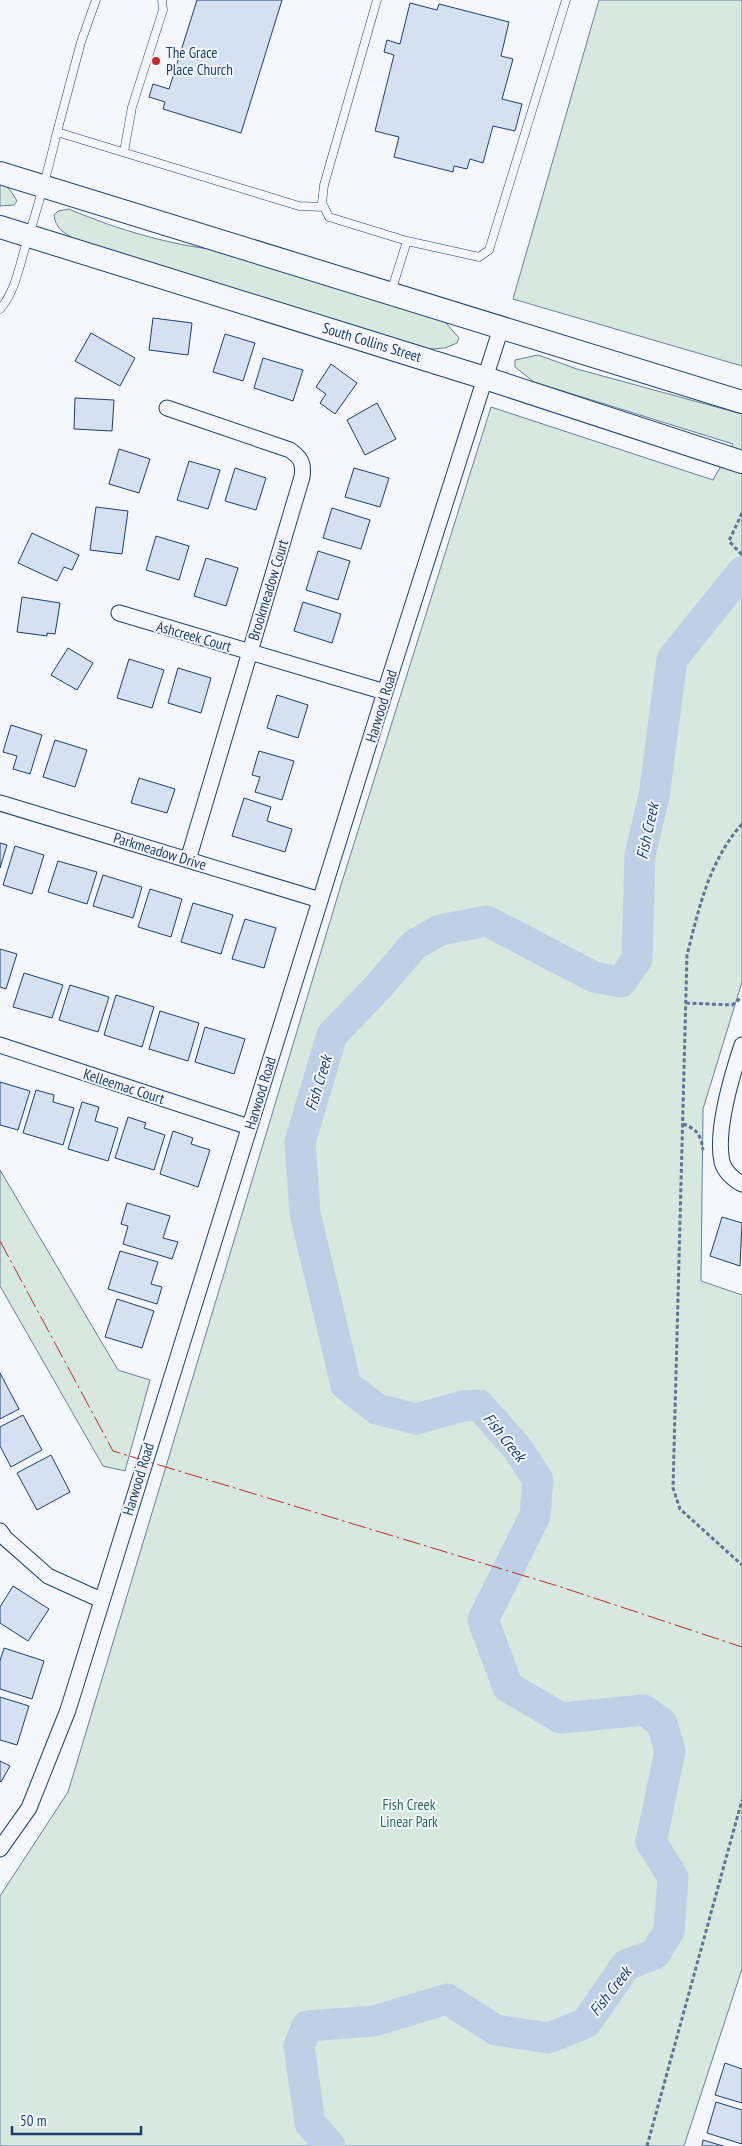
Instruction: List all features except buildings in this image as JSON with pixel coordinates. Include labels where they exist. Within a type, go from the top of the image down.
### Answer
[{"type":"main road","points":[[0,173],[742,402]]},
{"type":"main road","name":"South Collins Street","points":[[0,227],[485,378],[742,462]]},
{"type":"street","name":"Harwood Road","points":[[0,1849],[29,1808],[68,1710],[385,692],[501,328]]},
{"type":"street","name":"Brookmeadow Court","points":[[167,408],[290,450],[300,458],[304,466],[188,860]]},
{"type":"street","name":"Ashcreek Court","points":[[119,613],[385,692]]},
{"type":"street","name":"Parkmeadow Drive","points":[[0,803],[320,900]]},
{"type":"street","name":"Kelleemac Court","points":[[0,1045],[249,1127]]},
{"type":"street","points":[[742,1045],[729,1084],[722,1138],[722,1162],[730,1176],[742,1184]]},
{"type":"street","points":[[0,1531],[5,1538],[48,1576],[101,1600]]},
{"type":"lane","points":[[0,309],[5,303],[17,275],[44,186],[81,42],[96,0]]},
{"type":"lane","points":[[124,152],[132,107],[163,10],[162,0]]},
{"type":"lane","points":[[377,0],[324,185],[324,207],[329,217],[407,241],[479,257],[489,250],[566,0]]},
{"type":"lane","points":[[57,132],[298,206],[324,207]]},
{"type":"lane","points":[[390,294],[407,241]]},
{"type":"path","points":[[742,513],[729,541],[742,555]]},
{"type":"path","points":[[742,824],[727,841],[702,892],[687,955],[673,1488],[680,1509],[742,1565]]},
{"type":"path","points":[[686,1003],[732,1006],[742,997]]},
{"type":"path","points":[[647,2146],[742,1800]]},
{"type":"green space","points":[[599,0],[742,0],[742,366],[513,299]]},
{"type":"green space","points":[[0,181],[8,188],[17,201],[14,205],[0,206]]},
{"type":"green space","points":[[69,209],[107,224],[146,236],[206,249],[226,251],[440,316],[459,338],[457,343],[445,348],[430,349],[75,239],[61,230],[56,224],[54,215],[58,211]]},
{"type":"green space","name":"Fish Creek Linear Park","points":[[538,355],[577,369],[742,414],[742,982],[703,1109],[701,1281],[742,1295],[742,1969],[684,2146],[0,2146],[0,1896],[68,1792],[341,885],[491,407],[713,480],[733,444],[534,382],[515,367],[515,360]]},
{"type":"green space","points":[[0,1170],[118,1370],[150,1380],[125,1471],[103,1466],[0,1286]]},
{"type":"waterway","name":"Fish Creek","points":[[330,2146],[310,2123],[299,2046],[307,2026],[374,2021],[447,1999],[496,2030],[549,2038],[586,2023],[626,1965],[655,1954],[669,1931],[673,1877],[651,1842],[670,1751],[662,1723],[644,1710],[561,1718],[508,1687],[483,1620],[535,1516],[538,1480],[518,1449],[479,1405],[463,1406],[416,1419],[377,1409],[346,1385],[305,1213],[300,1142],[332,1035],[378,987],[414,945],[440,930],[487,921],[594,977],[621,982],[637,959],[640,855],[654,797],[672,659],[742,572]]},
{"type":"power","points":[[0,1241],[113,1451],[561,1587],[742,1647]]},
{"type":"place","name":"The Grace Place Church","points":[[156,61]]}]
